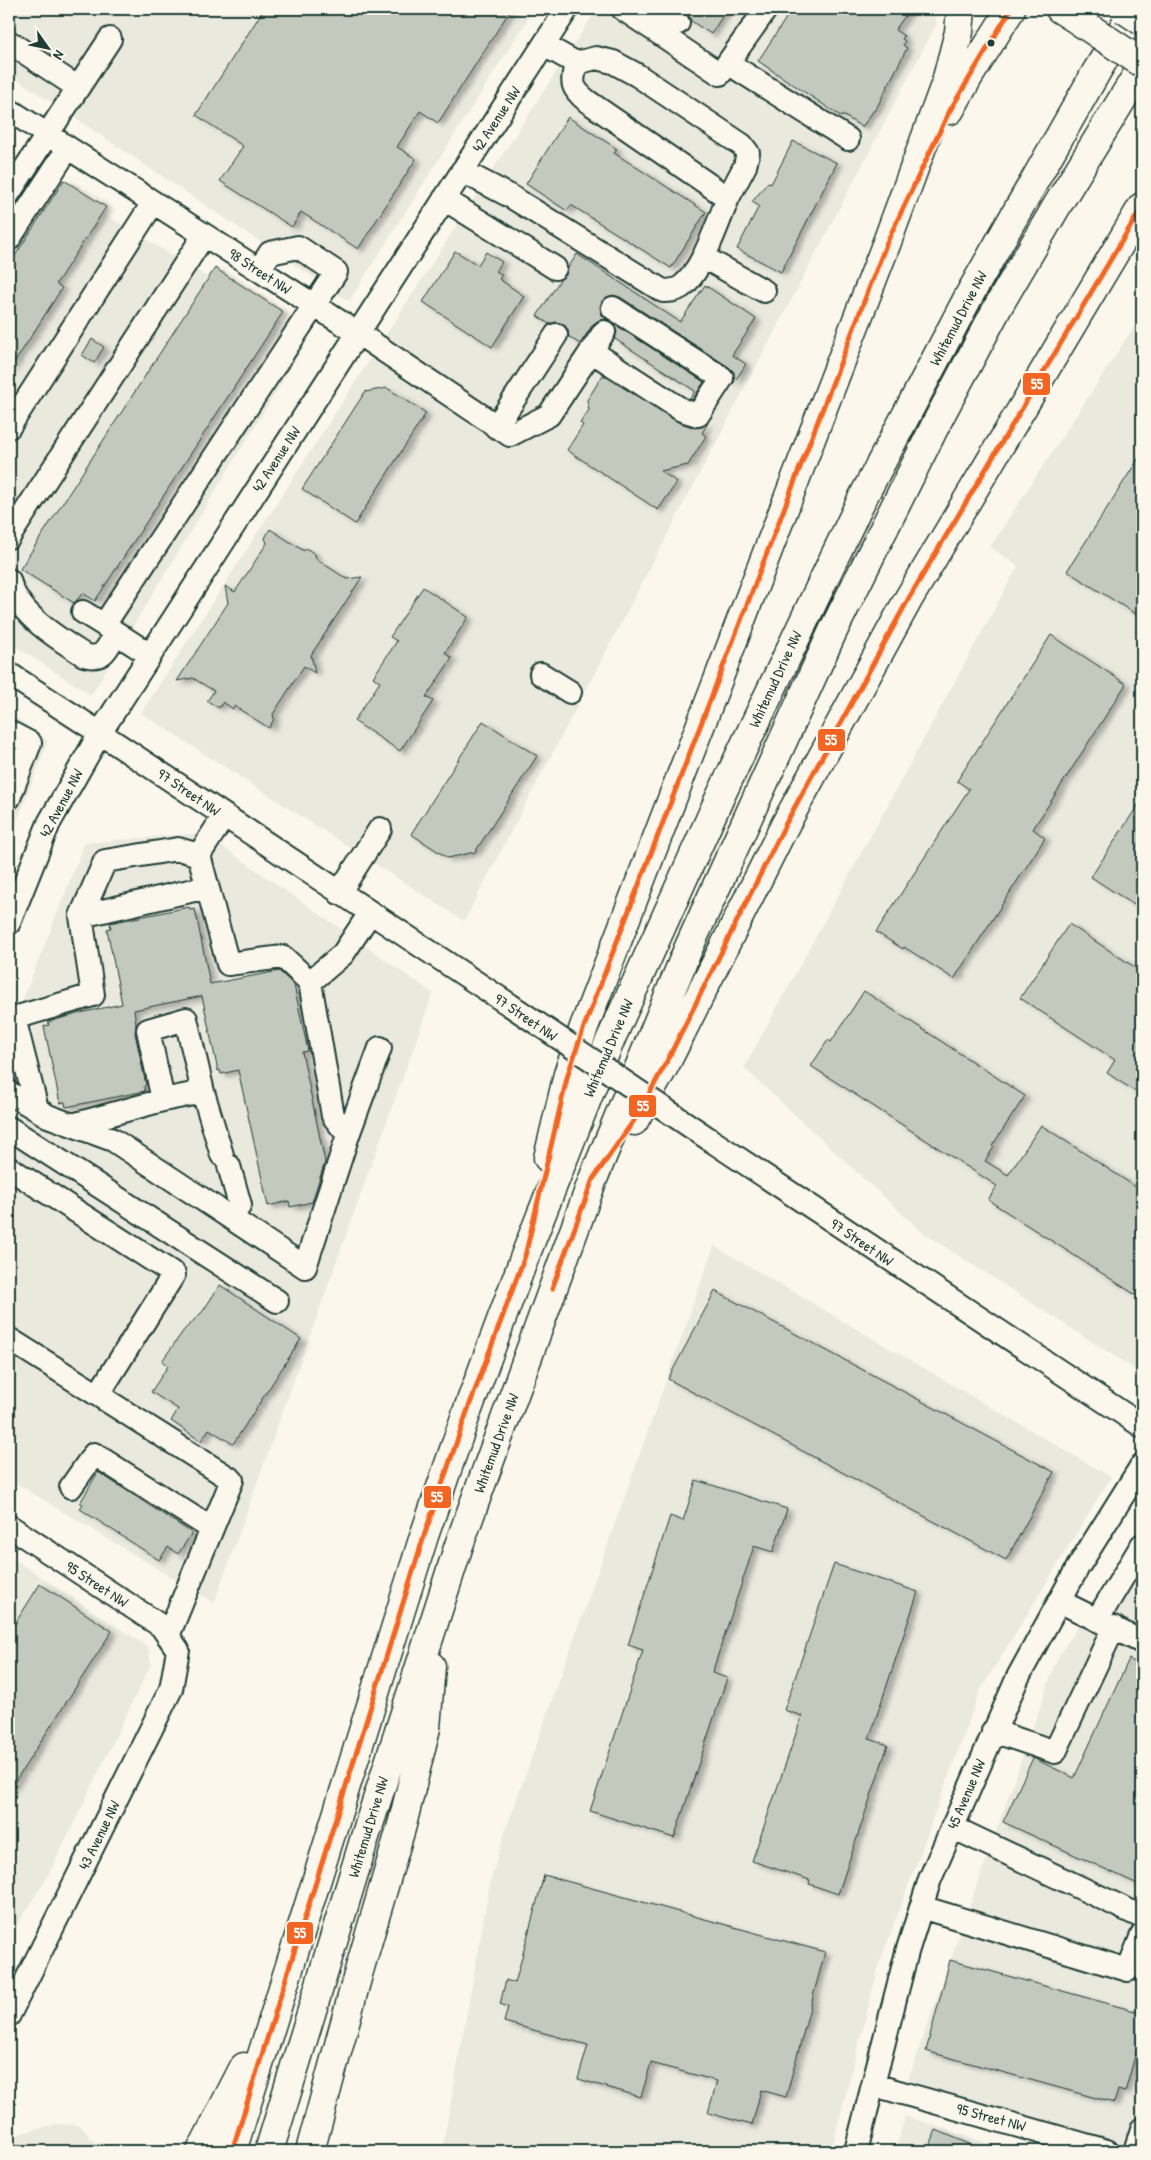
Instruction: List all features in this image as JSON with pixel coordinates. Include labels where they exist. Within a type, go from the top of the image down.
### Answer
[{"type":"main road","points":[[525,1256],[568,1074],[581,1036],[887,242],[946,82],[959,32],[961,9]]},
{"type":"main road","points":[[887,242],[949,112],[1011,9]]},
{"type":"main road","points":[[1124,9],[1142,21]]},
{"type":"main road","name":"Whitemud Drive NW","points":[[232,2151],[424,1536],[467,1412],[525,1256],[609,1043],[651,946],[795,637],[862,499],[971,292],[1098,69],[1135,9]]},
{"type":"main road","points":[[1070,15],[1142,65]]},
{"type":"main road","name":"Whitemud Drive NW","points":[[269,2151],[365,1837],[466,1526],[593,1179],[688,949],[833,631],[891,513],[999,305],[1142,65]]},
{"type":"main road","points":[[593,1179],[637,1116],[664,1068],[785,826],[909,598],[1134,228],[1142,207]]},
{"type":"main road","points":[[310,2151],[359,1971],[402,1825],[426,1728],[435,1618]]},
{"type":"main road","points":[[200,2151],[276,2006]]},
{"type":"street","name":"42 Avenue NW","points":[[9,923],[15,888],[100,733],[567,9]]},
{"type":"street","points":[[623,9],[720,74],[766,9]]},
{"type":"street","points":[[658,9],[678,23]]},
{"type":"street","points":[[12,181],[110,39]]},
{"type":"street","points":[[9,42],[78,87]]},
{"type":"street","points":[[462,171],[510,196],[663,291],[672,291],[681,287],[691,276],[703,257],[728,198],[745,166],[748,153],[742,145],[637,75],[613,62],[596,58],[576,62],[544,45]]},
{"type":"street","points":[[576,62],[572,83],[576,92],[728,198]]},
{"type":"street","points":[[728,63],[848,139]]},
{"type":"street","name":"98 Street NW","points":[[9,110],[359,334],[503,431]]},
{"type":"street","points":[[9,238],[68,148]]},
{"type":"street","points":[[444,199],[555,268]]},
{"type":"street","points":[[9,427],[154,203]]},
{"type":"street","points":[[9,537],[204,236]]},
{"type":"street","points":[[9,580],[12,591],[19,603],[32,616],[84,656],[93,658],[103,654],[110,629],[336,272],[298,247],[270,253],[259,270]]},
{"type":"street","points":[[703,257],[764,291]]},
{"type":"street","points":[[591,352],[682,410],[698,415],[722,378],[613,308]]},
{"type":"street","points":[[503,431],[549,415],[604,332]]},
{"type":"street","points":[[503,431],[556,335]]},
{"type":"street","points":[[83,612],[150,655]]},
{"type":"street","name":"97 Street NW","points":[[9,674],[1142,1426]]},
{"type":"street","points":[[541,674],[570,692]]},
{"type":"street","points":[[9,732],[30,743],[9,798]]},
{"type":"street","points":[[198,855],[224,816]]},
{"type":"street","points":[[339,893],[380,829]]},
{"type":"street","points":[[37,1109],[11,1017],[93,995],[81,916],[105,861],[178,849],[198,855]]},
{"type":"street","points":[[198,855],[228,964],[283,957],[310,982],[333,1116],[348,1135]]},
{"type":"street","points":[[81,916],[208,887]]},
{"type":"street","points":[[310,982],[343,954],[370,913]]},
{"type":"street","points":[[163,1100],[148,1030],[186,1019],[202,1092],[240,1205],[230,1218]]},
{"type":"street","points":[[9,1093],[37,1109],[72,1125],[113,1140],[305,1267],[348,1135],[380,1048]]},
{"type":"street","points":[[72,1125],[163,1100],[202,1092]]},
{"type":"street","points":[[9,1128],[277,1301]]},
{"type":"street","points":[[9,1168],[174,1274],[98,1395],[9,1339]]},
{"type":"street","name":"43 Avenue NW","points":[[9,2015],[171,1689],[173,1643],[212,1529],[232,1480],[98,1395]]},
{"type":"street","points":[[71,1487],[94,1454],[212,1529]]},
{"type":"street","name":"45 Avenue NW","points":[[856,2151],[908,1952],[930,1879],[1018,1677],[1059,1601],[1135,1492],[1142,1465]]},
{"type":"street","name":"95 Street NW","points":[[9,1526],[161,1626],[173,1643]]},
{"type":"street","points":[[993,1731],[1055,1752],[1105,1624],[1142,1545]]},
{"type":"street","points":[[1059,1601],[1142,1642]]},
{"type":"street","points":[[952,1827],[1142,1917]]},
{"type":"street","points":[[921,1907],[1128,1970],[1142,1935]]},
{"type":"street","name":"95 Street NW","points":[[874,2085],[1107,2151]]},
{"type":"street","points":[[1135,2151],[1142,2129]]},
{"type":"shaded area","points":[[9,9],[534,9],[349,301],[9,74]]},
{"type":"shaded area","points":[[597,9],[933,9],[937,23],[464,921],[141,713]]},
{"type":"shaded area","points":[[9,155],[308,339],[91,695],[9,642]]},
{"type":"shaded area","points":[[1142,315],[1142,1374],[922,1232],[744,1068],[1018,566],[990,547]]},
{"type":"shaded area","points":[[9,713],[48,741],[9,843]]},
{"type":"shaded area","points":[[203,833],[433,993],[214,1603],[9,1479],[9,1034],[85,843]]},
{"type":"shaded area","points":[[714,1246],[1111,1477],[980,1691],[880,1962],[831,2151],[442,2151],[491,1878],[504,1835]]},
{"type":"shaded area","points":[[1142,1529],[1142,2151],[1136,2151],[908,2080],[1057,1659]]},
{"type":"shaded area","points":[[9,1556],[148,1647],[151,1664],[49,1874],[9,1938]]},
{"type":"shaded area","points":[[905,2116],[1011,2151],[895,2151]]},
{"type":"shaded area","points":[[56,2124],[80,2125],[101,2151],[9,2151],[9,2139],[19,2134]]},
{"type":"building","points":[[264,9],[511,9],[438,123],[420,111],[397,147],[416,159],[358,249],[301,212],[292,227],[220,181],[243,146],[196,115]]},
{"type":"building","points":[[681,9],[727,9],[711,34],[691,21],[690,17]]},
{"type":"building","points":[[792,9],[910,9],[895,30],[904,36],[902,39],[905,41],[903,45],[907,48],[875,111],[862,127],[843,115],[842,117],[758,61]]},
{"type":"building","points":[[568,117],[617,149],[614,153],[706,212],[671,268],[571,205],[567,211],[526,184]]},
{"type":"building","points":[[793,141],[837,163],[781,272],[737,249],[759,206],[752,202],[768,182],[771,184]]},
{"type":"building","points":[[64,180],[106,207],[56,284],[62,288],[9,371],[9,265]]},
{"type":"building","points":[[455,251],[478,265],[486,252],[502,262],[496,271],[502,275],[499,279],[524,296],[492,347],[423,302]]},
{"type":"building","points":[[577,254],[680,322],[705,285],[756,319],[732,355],[746,364],[733,384],[734,372],[729,367],[620,297],[613,295],[602,301],[600,307],[601,314],[606,319],[599,320],[593,324],[580,344],[569,337],[568,330],[564,324],[556,322],[549,324],[537,316],[560,280],[566,275]]},
{"type":"building","points":[[215,268],[283,312],[95,601],[83,593],[74,603],[20,569]]},
{"type":"building","points":[[614,324],[704,382],[692,400],[690,399],[695,391],[615,339],[617,332]]},
{"type":"building","points":[[92,339],[104,347],[94,363],[82,355]]},
{"type":"building","points":[[603,375],[678,422],[695,428],[702,427],[708,423],[702,433],[706,436],[688,465],[660,471],[677,482],[658,510],[567,450],[583,425],[580,423],[589,410],[587,400]]},
{"type":"building","points":[[387,388],[426,413],[355,524],[302,489],[365,392]]},
{"type":"building","points":[[1142,453],[1142,618],[1067,571]]},
{"type":"building","points":[[270,529],[304,551],[306,548],[315,554],[316,559],[347,579],[362,577],[311,655],[315,673],[304,666],[273,714],[274,719],[269,728],[234,706],[233,709],[223,702],[219,708],[207,701],[214,691],[193,678],[177,681],[228,603],[225,586],[235,592],[267,543],[265,538]]},
{"type":"building","points":[[423,587],[468,617],[445,653],[452,658],[426,697],[433,701],[400,751],[354,721],[380,682],[373,677],[397,641],[390,637]]},
{"type":"building","points":[[1051,635],[1126,684],[1033,829],[1045,838],[954,979],[904,947],[903,949],[876,932],[969,789],[957,781]]},
{"type":"building","points":[[483,721],[537,756],[475,852],[448,858],[411,834]]},
{"type":"building","points":[[1142,799],[1142,910],[1091,877]]},
{"type":"building","points":[[189,907],[190,910],[195,909],[210,984],[279,971],[294,985],[308,1051],[302,1052],[325,1162],[312,1202],[290,1207],[289,1201],[268,1206],[238,1070],[221,1074],[220,1070],[218,1071],[202,996],[134,1010],[135,1033],[146,1085],[144,1086],[145,1091],[66,1107],[65,1102],[60,1103],[44,1026],[49,1025],[48,1022],[122,1004],[107,929],[111,928],[110,923]]},
{"type":"building","points":[[1069,924],[1142,972],[1142,1096],[1107,1073],[1115,1060],[1020,998]]},
{"type":"building","points":[[864,991],[1025,1096],[992,1146],[994,1147],[985,1161],[1008,1175],[1041,1125],[1142,1191],[1142,1299],[988,1200],[997,1186],[811,1066],[828,1040],[831,1042]]},
{"type":"building","points":[[220,1285],[301,1339],[233,1444],[209,1429],[201,1441],[171,1421],[178,1409],[151,1392],[168,1366],[162,1361],[184,1330],[203,1311]]},
{"type":"building","points":[[715,1291],[1054,1472],[1006,1560],[668,1379]]},
{"type":"building","points":[[98,1472],[192,1533],[178,1554],[168,1547],[159,1560],[80,1509],[83,1504],[80,1503]]},
{"type":"building","points":[[696,1480],[787,1509],[773,1552],[754,1546],[712,1673],[727,1678],[674,1838],[590,1811],[643,1650],[628,1645],[670,1516],[683,1521]]},
{"type":"building","points":[[834,1564],[918,1592],[869,1739],[888,1745],[838,1894],[809,1884],[810,1880],[752,1861],[802,1716],[784,1710]]},
{"type":"building","points":[[40,1584],[112,1631],[9,1791],[9,1633]]},
{"type":"building","points":[[1129,1659],[1142,1666],[1142,1886],[1003,1822],[1033,1758],[1074,1778]]},
{"type":"building","points":[[544,1875],[825,1952],[786,2097],[761,2090],[752,2125],[708,2113],[717,2081],[651,2063],[641,2097],[578,2079],[588,2045],[504,2022],[508,2007],[500,2004],[506,1980],[515,1983]]},
{"type":"building","points":[[950,1960],[1142,2013],[1142,2031],[1125,2092],[1118,2090],[1114,2103],[926,2051]]},
{"type":"building","points":[[936,2130],[986,2151],[928,2151]]},
{"type":"transit line","name":"55","points":[[232,2151],[424,1536],[467,1412],[525,1256],[568,1074],[584,1027],[887,242],[949,112],[1011,9]]},
{"type":"transit line","name":"55","points":[[552,1289],[593,1179],[637,1116],[666,1063],[785,825],[909,598],[1142,207]]}]
